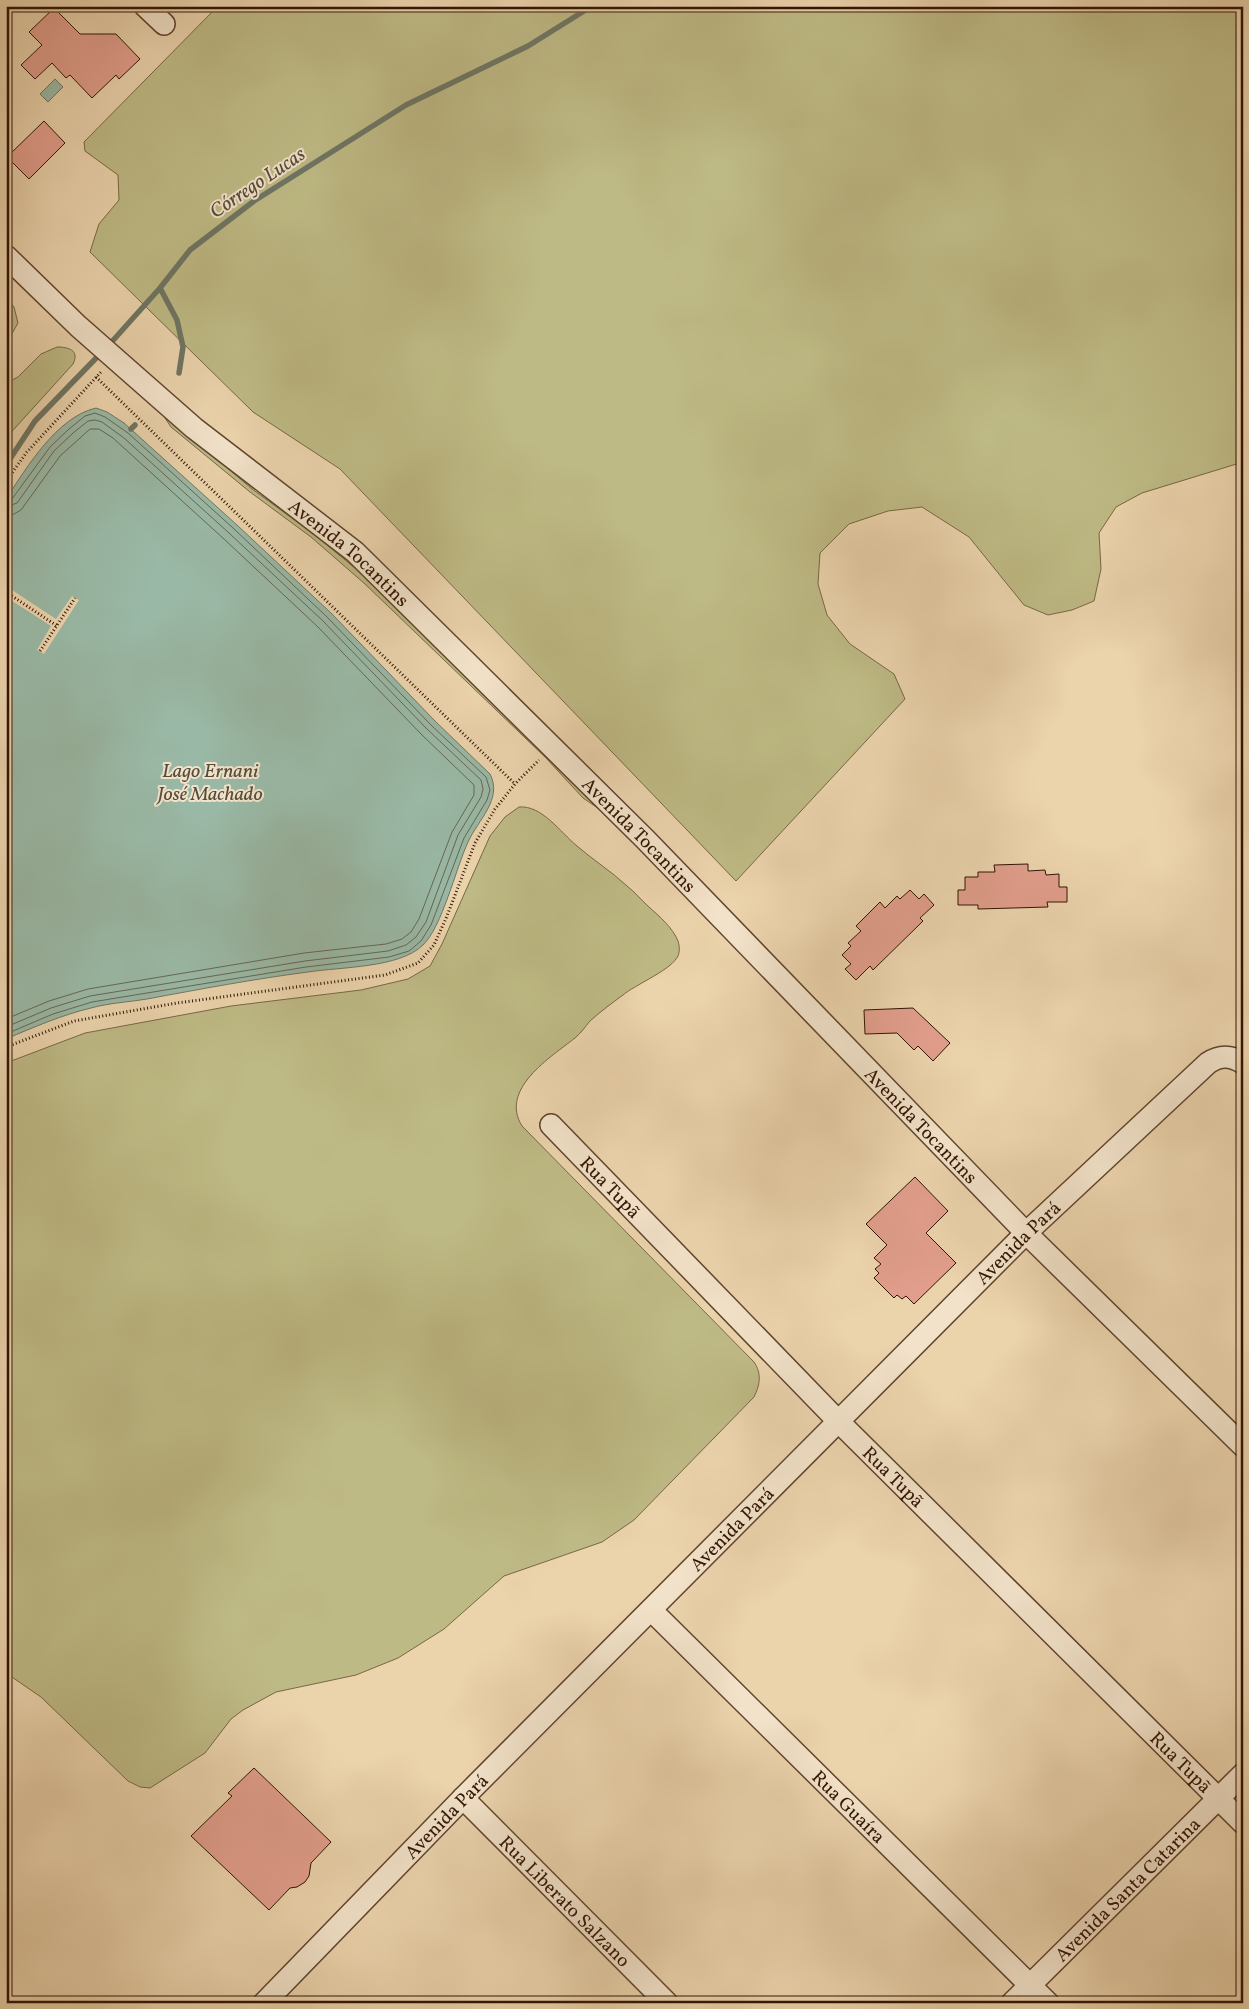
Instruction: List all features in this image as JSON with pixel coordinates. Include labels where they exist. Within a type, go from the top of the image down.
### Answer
[{"type":"street","points":[[145,6],[164,24]]},
{"type":"street","name":"Avenida Tocantins","points":[[6,256],[78,326],[194,428],[355,552],[652,846],[1026,1233],[1243,1446]]},
{"type":"street","name":"Avenida Pará","points":[[270,2001],[463,1798],[1026,1233],[1208,1063],[1224,1056],[1243,1063]]},
{"type":"street","name":"Rua Tupã","points":[[551,1125],[839,1422],[1243,1823]]},
{"type":"street","name":"Rua Guaíra","points":[[651,1610],[1048,2003]]},
{"type":"street","name":"Avenida Santa Catarina","points":[[1012,2003],[1243,1774]]},
{"type":"street","name":"Rua Liberato Salzano","points":[[463,1798],[667,2003]]},
{"type":"path","points":[[6,481],[27,452],[113,358]]},
{"type":"path","points":[[96,376],[515,784]]},
{"type":"path","points":[[6,592],[57,626]]},
{"type":"path","points":[[40,651],[75,598]]},
{"type":"path","points":[[6,1047],[74,1021],[177,1003],[385,976],[418,963],[434,945],[475,843],[495,809],[515,784],[552,746]]},
{"type":"shaded area","points":[[218,6],[1243,6],[1243,462],[1142,493],[1116,507],[1099,533],[1101,569],[1094,601],[1072,610],[1048,615],[1024,605],[969,537],[922,507],[888,511],[849,524],[820,553],[818,584],[827,615],[850,644],[894,674],[905,699],[736,881],[340,469],[253,412],[90,252],[99,224],[119,200],[118,175],[85,151],[84,142]]},
{"type":"shaded area","points":[[6,297],[14,307],[18,323],[6,344]]},
{"type":"shaded area","points":[[57,347],[74,352],[75,359],[73,364],[6,438],[6,383],[18,377],[41,354]]},
{"type":"shaded area","points":[[159,409],[252,489],[314,534],[368,579],[605,813],[583,798],[546,758],[365,584],[311,537],[250,492],[171,427]]},
{"type":"shaded area","points":[[519,807],[535,810],[550,820],[577,846],[630,888],[669,927],[676,936],[679,948],[678,955],[672,964],[628,991],[602,1011],[577,1036],[531,1075],[522,1087],[517,1099],[517,1112],[522,1126],[754,1362],[759,1375],[756,1393],[634,1520],[602,1542],[504,1576],[444,1629],[398,1658],[356,1675],[276,1692],[243,1710],[231,1719],[205,1753],[150,1788],[140,1787],[128,1781],[41,1697],[6,1673],[6,1063],[85,1033],[231,1006],[361,990],[408,979],[430,966],[442,944],[490,836],[505,817]]},
{"type":"water","points":[[55,79],[63,87],[48,102],[40,94]]},
{"type":"water","name":"Lago Ernani José Machado","points":[[96,408],[107,412],[124,423],[331,613],[435,721],[490,774],[493,792],[488,809],[472,834],[463,853],[436,925],[423,945],[413,953],[369,965],[227,984],[98,1006],[59,1018],[6,1039],[6,499],[33,459],[56,432],[82,413]]},
{"type":"pier","points":[[6,586],[56,619],[72,596],[79,600],[44,654],[37,650],[51,626],[6,597]]},
{"type":"building","points":[[54,8],[80,34],[116,34],[140,59],[119,79],[116,75],[92,98],[70,75],[66,78],[52,63],[35,79],[21,65],[42,45],[29,32]]},
{"type":"building","points":[[44,121],[65,143],[29,179],[7,157]]},
{"type":"building","points":[[1028,864],[1028,871],[1045,870],[1046,875],[1059,874],[1059,887],[1067,887],[1067,902],[1047,902],[1048,907],[978,909],[978,905],[958,905],[958,890],[965,890],[965,877],[978,877],[978,872],[995,872],[994,865]]},
{"type":"building","points":[[910,890],[919,899],[924,894],[934,905],[920,918],[923,921],[873,970],[870,966],[856,980],[845,969],[851,964],[842,955],[851,946],[848,943],[861,931],[856,926],[880,902],[885,908],[897,896],[900,899]]},
{"type":"building","points":[[913,1008],[950,1043],[933,1061],[918,1046],[914,1050],[897,1033],[865,1034],[864,1010]]},
{"type":"building","points":[[915,1177],[948,1211],[926,1233],[956,1263],[914,1304],[906,1296],[902,1299],[897,1295],[894,1298],[874,1278],[879,1273],[875,1269],[881,1264],[874,1258],[887,1245],[866,1224]]},
{"type":"building","points":[[254,1768],[331,1842],[311,1863],[309,1876],[305,1882],[297,1887],[290,1888],[269,1910],[191,1836],[232,1796],[228,1793]]},
{"type":"waterway","name":"Córrego Lucas","points":[[108,346],[160,288],[190,250],[254,201],[406,105],[528,46],[592,6]]},
{"type":"waterway","points":[[160,288],[177,320],[183,347],[179,373]]},
{"type":"waterway","name":"Córrego Lucas","points":[[6,465],[35,421],[101,353]]},
{"type":"waterway","points":[[131,429],[135,425]]}]
